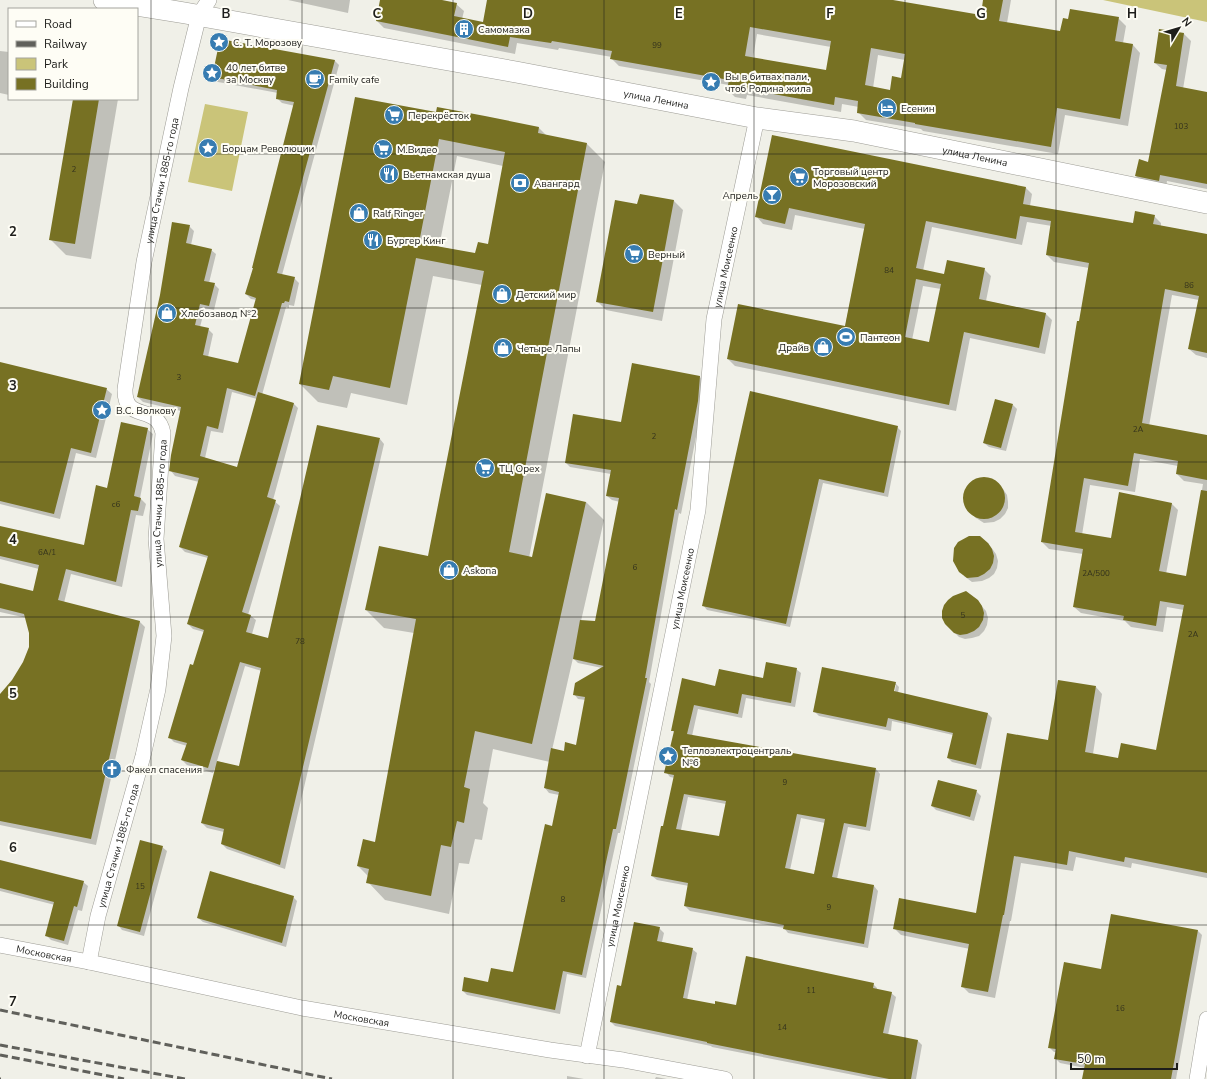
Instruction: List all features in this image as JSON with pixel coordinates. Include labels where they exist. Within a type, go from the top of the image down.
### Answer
[{"type":"main road","name":"улица Ленина","points":[[104,0],[204,8],[524,73],[758,118],[854,130],[1207,203]]},
{"type":"street","name":"улица Стачки 1885-го года","points":[[89,962],[98,916],[143,756],[158,689],[164,636],[156,538],[163,433],[162,425],[155,417],[134,410],[128,404],[125,397],[125,389],[144,262],[181,88],[204,8]]},
{"type":"street","name":"улица Моисеенко","points":[[587,1056],[698,510],[714,319],[758,118]]},
{"type":"street","name":"Московская","points":[[0,945],[89,962],[302,1008],[587,1056],[622,1060],[725,1079]]},
{"type":"street","points":[[1197,1079],[1207,1019]]},
{"type":"green space","points":[[1103,0],[1207,0],[1207,22]]},
{"type":"green space","points":[[205,104],[248,112],[232,191],[188,182]]},
{"type":"building","points":[[380,0],[442,0],[457,3],[454,16],[483,22],[487,0],[893,0],[981,15],[983,0],[1003,0],[999,21],[1060,31],[1063,18],[1068,19],[1070,9],[1119,17],[1115,41],[1133,44],[1120,119],[1057,108],[1051,147],[857,113],[858,101],[835,97],[834,105],[740,88],[739,92],[727,90],[729,80],[610,59],[612,51],[552,41],[551,43],[510,37],[508,47],[376,21]],"holes":[[[750,27],[831,41],[826,70],[745,56]],[[871,48],[905,54],[901,78],[892,76],[890,90],[865,85]]]},
{"type":"building","points":[[1159,29],[1184,33],[1176,86],[1207,92],[1207,184],[1160,175],[1159,181],[1135,176],[1139,159],[1148,162],[1167,65],[1154,63]]},
{"type":"building","points":[[220,39],[335,60],[277,273],[295,277],[289,302],[285,301],[282,303],[255,396],[227,388],[218,429],[207,426],[200,456],[237,467],[258,392],[294,403],[267,497],[276,500],[242,612],[251,615],[246,632],[268,638],[317,425],[380,438],[280,865],[221,844],[224,829],[201,823],[217,761],[239,766],[261,668],[240,662],[208,768],[181,760],[187,743],[168,738],[190,664],[193,665],[204,630],[187,624],[208,556],[179,547],[199,478],[169,471],[181,407],[137,397],[160,295],[172,222],[190,225],[186,243],[212,249],[204,281],[215,283],[209,306],[200,304],[195,325],[209,328],[203,355],[238,363],[256,298],[245,294],[253,268],[294,102],[276,99],[277,90],[212,77]]},
{"type":"building","name":"ТЦ Орех","points":[[355,97],[436,112],[437,107],[485,116],[539,127],[538,133],[587,143],[509,552],[532,557],[546,493],[586,502],[532,744],[475,731],[464,787],[470,789],[464,823],[457,821],[451,847],[441,845],[431,896],[366,883],[369,869],[357,866],[363,839],[375,842],[416,619],[365,610],[379,546],[428,556],[484,271],[416,258],[390,388],[333,376],[329,390],[299,384]],"holes":[[[439,139],[505,152],[488,244],[478,242],[475,253],[419,243]]]},
{"type":"building","points":[[73,100],[99,100],[75,244],[49,240]]},
{"type":"building","points":[[772,135],[1026,187],[1023,204],[1133,223],[1135,211],[1155,215],[1153,224],[1207,234],[1207,353],[1188,349],[1199,296],[1165,289],[1142,423],[1207,435],[1207,480],[1176,474],[1178,461],[1134,453],[1128,486],[1084,478],[1075,532],[1111,538],[1119,492],[1172,503],[1159,571],[1186,576],[1201,490],[1207,491],[1207,873],[1125,857],[1124,862],[1069,851],[1067,865],[1014,856],[1004,915],[988,992],[961,987],[969,944],[893,929],[899,898],[976,913],[1007,733],[1048,740],[1058,680],[1096,686],[1085,752],[1118,758],[1121,743],[1156,750],[1184,605],[1160,601],[1156,626],[1123,620],[1124,616],[1073,607],[1083,549],[1041,542],[1077,321],[1079,321],[1089,263],[1046,255],[1051,221],[1020,216],[1016,239],[926,221],[916,268],[944,274],[947,260],[985,268],[979,299],[1046,313],[1039,348],[964,332],[949,405],[727,359],[738,304],[845,326],[865,224],[789,208],[785,224],[755,217]],"holes":[[[916,279],[941,284],[929,342],[905,337]]]},
{"type":"building","name":"Верный","points":[[640,194],[674,200],[653,312],[596,302],[615,200],[637,204]]},
{"type":"building","points":[[0,362],[107,388],[91,453],[71,448],[54,514],[0,501]]},
{"type":"building","points":[[632,363],[700,376],[698,401],[677,510],[675,509],[645,678],[647,678],[616,829],[613,829],[582,975],[563,971],[555,1010],[462,991],[464,977],[488,982],[491,968],[513,972],[545,824],[552,826],[559,792],[544,788],[551,748],[564,751],[565,742],[576,745],[585,697],[573,695],[575,683],[604,666],[573,659],[580,620],[595,621],[619,498],[606,496],[611,470],[565,463],[573,414],[621,422]]},
{"type":"building","points":[[750,391],[898,426],[884,493],[819,479],[786,624],[702,606]]},
{"type":"building","points":[[995,399],[1013,404],[1001,448],[983,443]]},
{"type":"building","points":[[121,422],[148,428],[134,496],[141,498],[138,511],[131,510],[116,582],[66,569],[58,600],[140,621],[91,839],[0,821],[0,694],[12,680],[23,662],[29,647],[29,633],[24,614],[0,608],[0,583],[33,591],[39,565],[0,556],[0,526],[84,545],[96,485],[107,488]]},
{"type":"building","points":[[984,477],[999,483],[1005,498],[999,513],[984,519],[969,513],[963,498],[969,483]]},
{"type":"building","points":[[969,536],[980,536],[988,543],[994,556],[990,569],[984,574],[978,577],[967,578],[959,572],[953,561],[954,548],[958,542]]},
{"type":"building","points":[[966,591],[978,600],[984,613],[983,620],[979,627],[967,634],[960,635],[954,633],[945,624],[942,618],[942,611],[948,600],[953,596]]},
{"type":"building","points":[[766,662],[797,668],[791,703],[742,694],[738,714],[694,705],[687,734],[876,768],[866,827],[844,823],[832,877],[874,885],[864,944],[783,929],[784,925],[684,906],[688,883],[651,876],[661,826],[663,826],[674,775],[664,773],[674,731],[671,731],[682,678],[715,686],[719,669],[763,678]],"holes":[[[684,794],[726,801],[719,836],[676,829]],[[797,814],[825,819],[814,874],[785,868]]]},
{"type":"building","points":[[822,667],[896,682],[894,691],[988,713],[976,765],[947,758],[953,733],[888,718],[886,727],[813,712]]},
{"type":"building","points":[[938,780],[977,790],[970,817],[931,806]]},
{"type":"building","points":[[140,840],[163,846],[140,932],[117,926]]},
{"type":"building","points":[[0,860],[84,881],[77,907],[74,906],[64,941],[45,936],[54,902],[0,888]]},
{"type":"building","points":[[210,871],[294,896],[282,943],[197,918]]},
{"type":"building","points":[[1111,914],[1198,930],[1171,1079],[1082,1079],[1085,1064],[1054,1059],[1056,1049],[1048,1048],[1064,962],[1101,969]]},
{"type":"building","points":[[634,922],[660,927],[657,941],[693,948],[683,998],[715,1004],[715,1001],[736,1005],[746,956],[874,983],[873,988],[892,992],[883,1033],[918,1040],[911,1079],[889,1079],[610,1022],[617,985],[621,986]]},
{"type":"railway","points":[[0,1010],[332,1079]]},
{"type":"railway","points":[[0,1045],[185,1079]]},
{"type":"railway","points":[[0,1055],[124,1079]]},
{"type":"place","name":"Самомазка","points":[[464,29]]},
{"type":"place","name":"С. Т. Морозову","points":[[219,42]]},
{"type":"place","name":"40 лет битве за Москву","points":[[212,73]]},
{"type":"place","name":"Family cafe","points":[[315,79]]},
{"type":"place","name":"Вы в битвах пали, чтоб Родина жила","points":[[711,82]]},
{"type":"place","name":"Есенин","points":[[887,108]]},
{"type":"place","name":"Перекрёсток","points":[[394,115]]},
{"type":"place","name":"Борцам Революции","points":[[208,148]]},
{"type":"place","name":"М.Видео","points":[[383,149]]},
{"type":"place","name":"Вьетнамская душа","points":[[389,174]]},
{"type":"place","name":"Торговый центр Морозовский","points":[[799,177]]},
{"type":"place","name":"Авангард","points":[[520,183]]},
{"type":"place","name":"Апрель","points":[[772,195]]},
{"type":"place","name":"Ralf Ringer","points":[[359,213]]},
{"type":"place","name":"Бургер Кинг","points":[[373,240]]},
{"type":"place","name":"Верный","points":[[634,254]]},
{"type":"place","name":"Детский мир","points":[[502,294]]},
{"type":"place","name":"Хлебозавод №2","points":[[167,313]]},
{"type":"place","name":"Пантеон","points":[[846,337]]},
{"type":"place","name":"Драйв","points":[[823,347]]},
{"type":"place","name":"Четыре Лапы","points":[[503,348]]},
{"type":"place","name":"В.С. Волкову","points":[[102,410]]},
{"type":"place","name":"ТЦ Орех","points":[[485,468]]},
{"type":"place","name":"Askona","points":[[449,570]]},
{"type":"place","name":"Теплоэлектроцентраль №6","points":[[668,756]]},
{"type":"place","name":"Факел спасения","points":[[112,769]]}]
